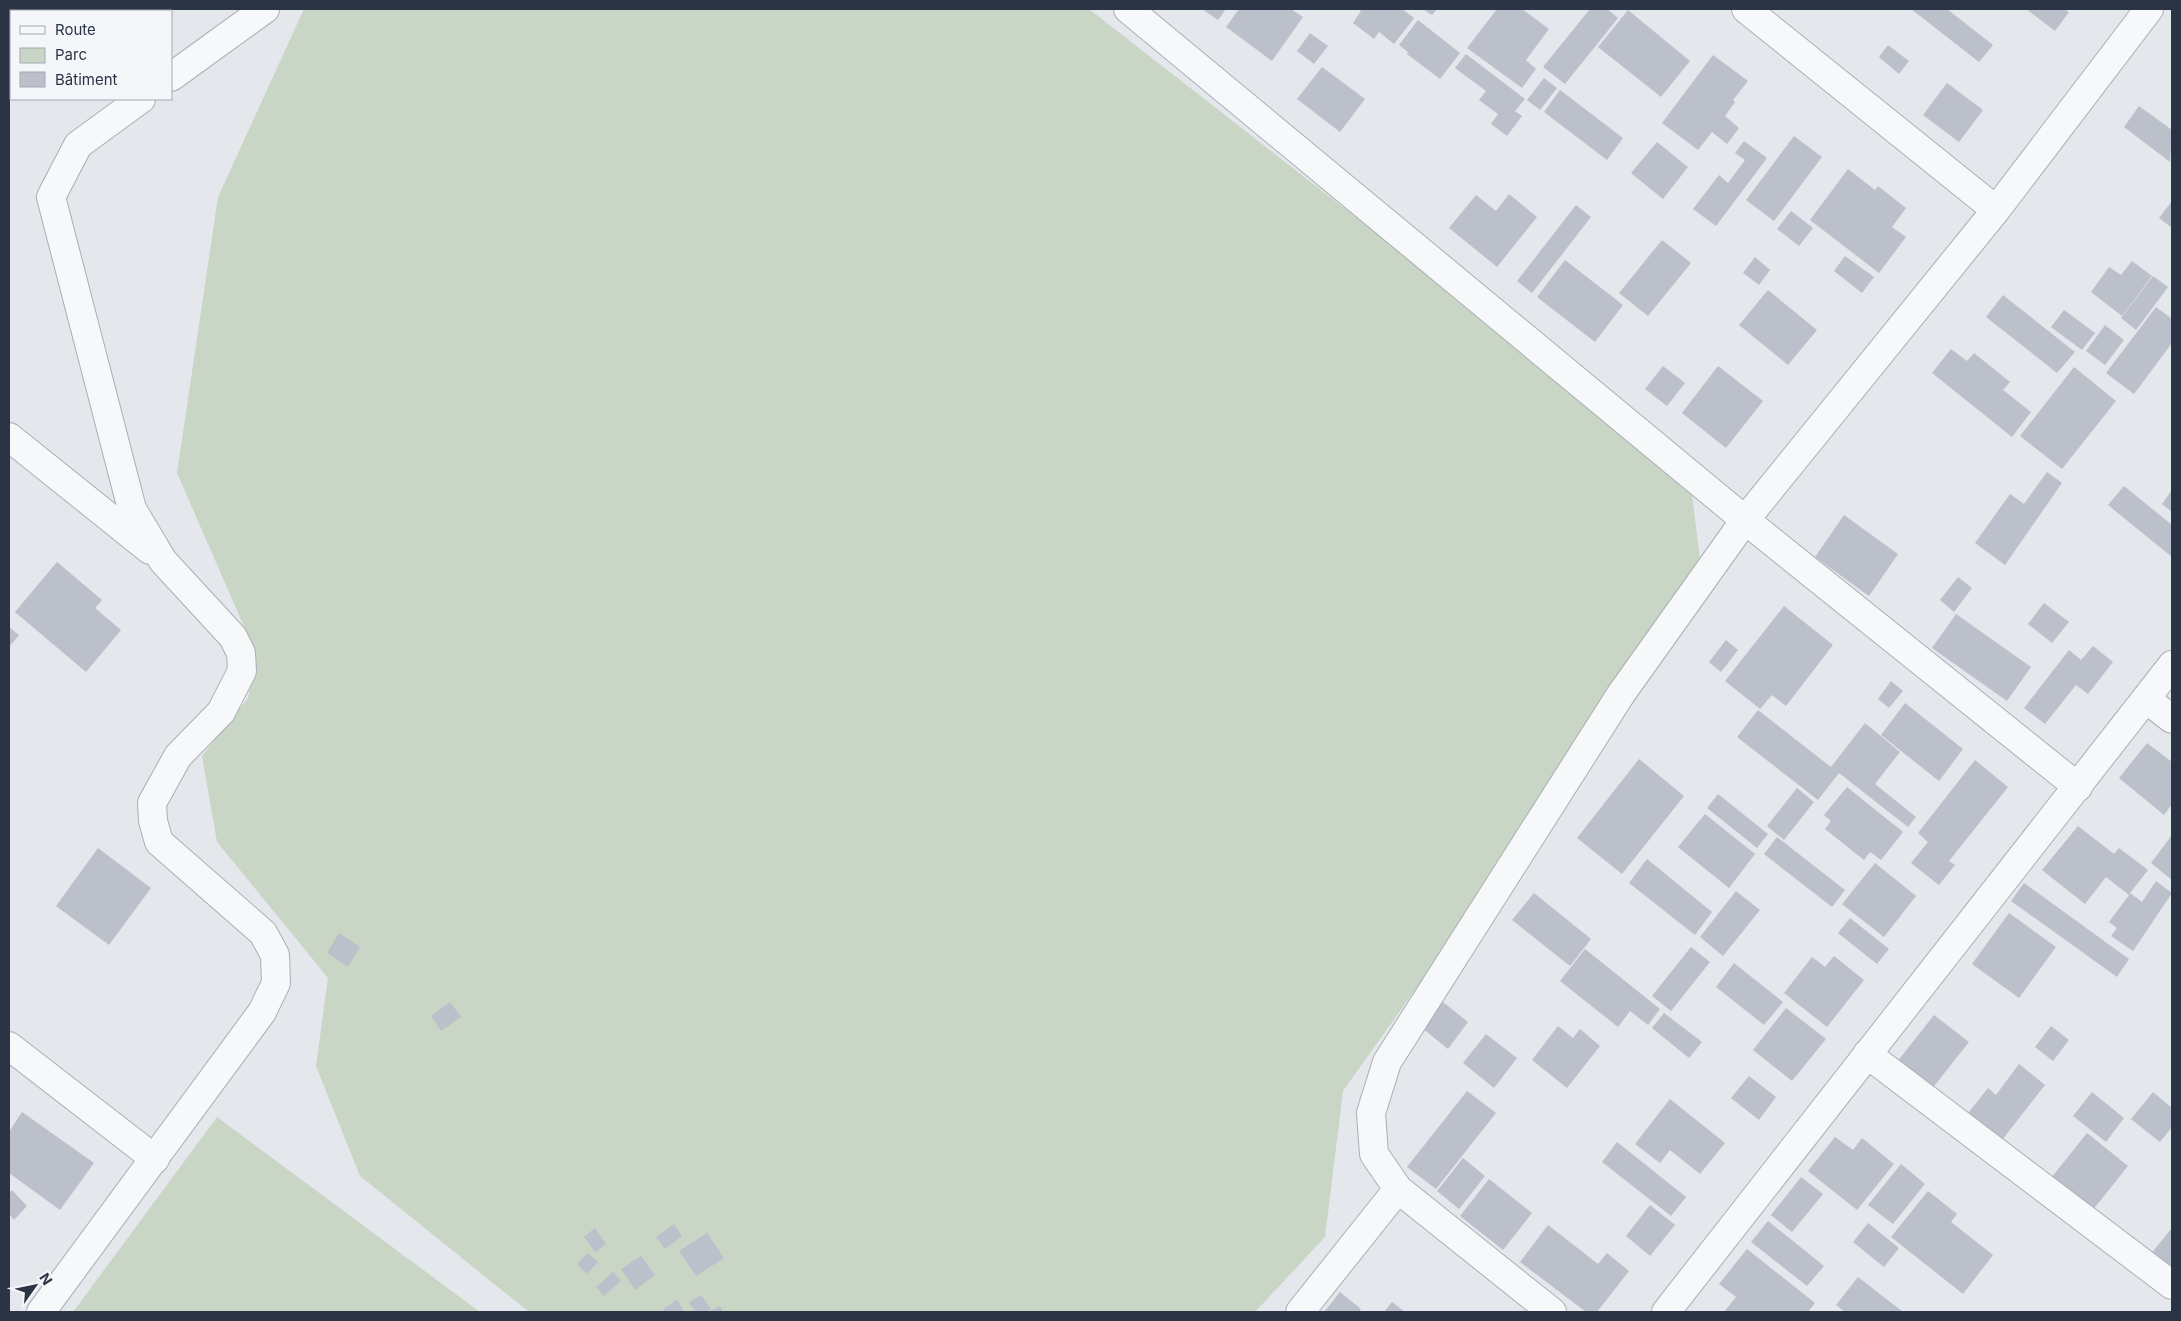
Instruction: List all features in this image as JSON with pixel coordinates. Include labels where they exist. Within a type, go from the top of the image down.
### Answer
[{"type":"street","points":[[172,76],[265,9]]},
{"type":"street","points":[[1128,9],[1745,520],[2078,787]]},
{"type":"street","points":[[1746,9],[1996,210]]},
{"type":"street","points":[[1552,1312],[1398,1189],[1374,1154],[1371,1113],[1387,1062],[1621,694],[1745,520],[1996,210],[2149,9]]},
{"type":"street","points":[[141,100],[78,145],[51,197],[132,508],[163,561]]},
{"type":"street","points":[[9,437],[163,561],[232,637],[241,653],[242,671],[221,712],[178,756],[152,803],[153,821],[159,842],[263,933],[275,955],[276,983],[262,1012],[41,1312]]},
{"type":"street","points":[[1666,1312],[2172,665]]},
{"type":"street","points":[[2146,699],[2172,720]]},
{"type":"street","points":[[9,1046],[155,1159]]},
{"type":"street","points":[[1867,1054],[2172,1285]]},
{"type":"street","points":[[1300,1312],[1398,1189]]},
{"type":"green space","points":[[304,9],[1089,9],[1690,478],[1703,585],[1343,1091],[1325,1237],[1255,1312],[529,1312],[360,1176],[316,1066],[328,978],[217,842],[202,756],[248,698],[256,654],[177,473],[218,197]]},
{"type":"green space","points":[[217,1117],[480,1312],[73,1312]]},
{"type":"building","points":[[33,9],[59,9],[58,10]]},
{"type":"building","points":[[1202,9],[1226,9],[1218,20]]},
{"type":"building","points":[[1239,9],[1291,9],[1303,17],[1272,61],[1226,27]]},
{"type":"building","points":[[1359,9],[1402,9],[1414,18],[1394,44],[1379,32],[1374,39],[1353,23],[1361,11]]},
{"type":"building","points":[[1423,9],[1437,9],[1432,15]]},
{"type":"building","points":[[1497,9],[1522,9],[1549,29],[1526,60],[1536,69],[1522,88],[1467,48]]},
{"type":"building","points":[[1590,9],[1607,9],[1618,18],[1565,84],[1543,67]]},
{"type":"building","points":[[1911,9],[1947,9],[1993,45],[1979,62]]},
{"type":"building","points":[[2026,9],[2064,9],[2069,12],[2055,31]]},
{"type":"building","points":[[1628,10],[1690,61],[1661,97],[1598,47]]},
{"type":"building","points":[[1418,20],[1460,53],[1440,79],[1407,54],[1408,52],[1399,45]]},
{"type":"building","points":[[1310,33],[1328,46],[1314,64],[1297,51]]},
{"type":"building","points":[[1888,45],[1909,61],[1899,74],[1879,57]]},
{"type":"building","points":[[1466,54],[1525,99],[1515,111],[1522,116],[1507,136],[1491,124],[1498,114],[1479,100],[1486,91],[1455,68]]},
{"type":"building","points":[[1713,55],[1748,81],[1733,100],[1735,102],[1725,116],[1739,128],[1727,144],[1712,132],[1698,150],[1662,123]]},
{"type":"building","points":[[1322,67],[1365,99],[1340,132],[1297,99]]},
{"type":"building","points":[[1544,78],[1557,88],[1540,110],[1527,100]]},
{"type":"building","points":[[1947,83],[1983,110],[1959,142],[1923,115]]},
{"type":"building","points":[[1560,90],[1623,138],[1607,160],[1544,112]]},
{"type":"building","points":[[2139,106],[2172,130],[2170,162],[2124,127]]},
{"type":"building","points":[[1794,136],[1822,157],[1774,221],[1746,200]]},
{"type":"building","points":[[1744,141],[1767,158],[1716,226],[1693,209],[1719,175],[1728,183],[1745,160],[1735,153]]},
{"type":"building","points":[[1657,142],[1688,167],[1663,199],[1631,173]]},
{"type":"building","points":[[1848,169],[1875,190],[1878,186],[1906,208],[1892,227],[1906,237],[1879,273],[1810,220]]},
{"type":"building","points":[[1509,194],[1537,217],[1497,267],[1449,228],[1476,195],[1496,211]]},
{"type":"building","points":[[2172,201],[2172,228],[2159,218]]},
{"type":"building","points":[[1576,205],[1591,217],[1532,293],[1517,281]]},
{"type":"building","points":[[1791,211],[1813,228],[1799,246],[1777,229]]},
{"type":"building","points":[[1662,240],[1691,263],[1648,316],[1619,293]]},
{"type":"building","points":[[1845,256],[1874,277],[1862,293],[1834,271]]},
{"type":"building","points":[[1755,257],[1770,270],[1759,285],[1743,273]]},
{"type":"building","points":[[1565,260],[1623,305],[1595,342],[1537,297]]},
{"type":"building","points":[[2132,261],[2152,276],[2122,316],[2091,292],[2109,267],[2121,275]]},
{"type":"building","points":[[2153,276],[2168,287],[2136,330],[2121,318]]},
{"type":"building","points":[[1768,290],[1817,330],[1788,365],[1739,325]]},
{"type":"building","points":[[2003,295],[2075,352],[2057,373],[1986,317]]},
{"type":"building","points":[[2156,307],[2172,319],[2172,343],[2134,394],[2106,373]]},
{"type":"building","points":[[2064,310],[2095,333],[2082,350],[2051,327]]},
{"type":"building","points":[[2105,325],[2124,340],[2105,365],[2086,351]]},
{"type":"building","points":[[1951,349],[1967,361],[1974,353],[2010,382],[2003,390],[2031,412],[2012,437],[1932,373]]},
{"type":"building","points":[[1663,366],[1685,383],[1667,406],[1645,389]]},
{"type":"building","points":[[1718,366],[1763,401],[1726,448],[1682,413]]},
{"type":"building","points":[[2074,367],[2116,401],[2062,469],[2020,436]]},
{"type":"building","points":[[2047,472],[2062,483],[2005,565],[1975,543],[2010,494],[2024,504]]},
{"type":"building","points":[[2124,486],[2172,525],[2172,557],[2108,505]]},
{"type":"building","points":[[2172,490],[2172,512],[2162,504]]},
{"type":"building","points":[[1844,515],[1898,554],[1869,596],[1815,557]]},
{"type":"building","points":[[57,562],[102,600],[95,608],[121,630],[86,672],[15,612]]},
{"type":"building","points":[[1958,577],[1972,588],[1954,612],[1940,600]]},
{"type":"building","points":[[2044,603],[2069,622],[2052,643],[2028,624]]},
{"type":"building","points":[[1784,606],[1833,645],[1786,706],[1772,695],[1760,709],[1725,681]]},
{"type":"building","points":[[1956,614],[2031,667],[2007,701],[1932,648]]},
{"type":"building","points":[[9,627],[19,635],[9,647]]},
{"type":"building","points":[[1726,640],[1738,650],[1721,672],[1709,662]]},
{"type":"building","points":[[2093,646],[2113,662],[2088,694],[2076,685],[2045,724],[2024,708],[2069,650],[2081,660]]},
{"type":"building","points":[[1891,681],[1903,691],[1889,708],[1878,699]]},
{"type":"building","points":[[1905,703],[1963,749],[1939,781],[1881,735]]},
{"type":"building","points":[[1758,710],[1836,771],[1831,767],[1865,723],[1900,752],[1875,784],[1916,817],[1908,827],[1839,773],[1818,800],[1737,737]]},
{"type":"building","points":[[2147,743],[2172,762],[2172,804],[2164,815],[2119,778]]},
{"type":"building","points":[[1639,759],[1684,796],[1622,874],[1577,838]]},
{"type":"building","points":[[1975,760],[2008,787],[1949,861],[1955,865],[1939,885],[1911,863],[1928,842],[1918,833]]},
{"type":"building","points":[[1847,787],[1903,832],[1881,860],[1870,852],[1864,860],[1825,829],[1831,821],[1824,815]]},
{"type":"building","points":[[1797,788],[1814,802],[1784,840],[1767,826]]},
{"type":"building","points":[[1718,794],[1768,834],[1757,848],[1707,808]]},
{"type":"building","points":[[1705,814],[1755,854],[1729,888],[1678,847]]},
{"type":"building","points":[[2078,826],[2114,854],[2119,848],[2148,870],[2130,893],[2142,902],[2156,881],[2172,893],[2133,951],[2111,936],[2117,928],[2109,922],[2129,895],[2106,877],[2085,904],[2042,870]]},
{"type":"building","points":[[2172,835],[2172,880],[2151,863]]},
{"type":"building","points":[[1777,837],[1845,890],[1832,907],[1764,854]]},
{"type":"building","points":[[98,848],[151,888],[109,945],[56,906]]},
{"type":"building","points":[[1647,859],[1712,912],[1695,935],[1629,883]]},
{"type":"building","points":[[1875,863],[1916,896],[1884,937],[1842,904]]},
{"type":"building","points":[[2024,883],[2129,959],[2117,977],[2011,901]]},
{"type":"building","points":[[1736,891],[1760,910],[1723,956],[1700,937]]},
{"type":"building","points":[[1534,893],[1591,939],[1570,966],[1512,920]]},
{"type":"building","points":[[2009,913],[2056,947],[2019,998],[1972,964]]},
{"type":"building","points":[[1850,918],[1889,949],[1877,964],[1838,933]]},
{"type":"building","points":[[339,933],[360,947],[348,967],[327,953]]},
{"type":"building","points":[[1691,947],[1710,962],[1671,1011],[1652,996]]},
{"type":"building","points":[[1585,949],[1660,1009],[1648,1025],[1630,1011],[1618,1027],[1560,981]]},
{"type":"building","points":[[1834,956],[1864,980],[1827,1027],[1784,993],[1812,957],[1825,967]]},
{"type":"building","points":[[1734,963],[1783,1002],[1764,1025],[1716,987]]},
{"type":"building","points":[[450,1002],[461,1017],[441,1031],[431,1016]]},
{"type":"building","points":[[1443,1002],[1468,1022],[1448,1049],[1422,1028]]},
{"type":"building","points":[[1786,1008],[1826,1039],[1792,1081],[1753,1050]]},
{"type":"building","points":[[1664,1013],[1702,1042],[1689,1058],[1652,1028]]},
{"type":"building","points":[[1934,1015],[1969,1042],[1931,1090],[1897,1062]]},
{"type":"building","points":[[1558,1026],[1573,1038],[1580,1029],[1600,1046],[1567,1088],[1532,1060]]},
{"type":"building","points":[[2051,1026],[2069,1040],[2053,1061],[2035,1047]]},
{"type":"building","points":[[1486,1034],[1517,1058],[1494,1088],[1463,1063]]},
{"type":"building","points":[[2019,1064],[2045,1085],[1995,1149],[1961,1122],[1988,1088],[1996,1095]]},
{"type":"building","points":[[1749,1076],[1776,1097],[1759,1120],[1731,1098]]},
{"type":"building","points":[[1467,1091],[1496,1113],[1436,1189],[1407,1167]]},
{"type":"building","points":[[2092,1092],[2124,1118],[2106,1142],[2073,1116]]},
{"type":"building","points":[[2153,1092],[2172,1108],[2172,1127],[2160,1142],[2131,1119]]},
{"type":"building","points":[[1670,1099],[1725,1143],[1700,1174],[1670,1150],[1660,1163],[1635,1144]]},
{"type":"building","points":[[22,1112],[94,1163],[60,1210],[9,1173],[9,1132]]},
{"type":"building","points":[[2087,1133],[2128,1166],[2092,1211],[2051,1178]]},
{"type":"building","points":[[1835,1137],[1853,1150],[1862,1138],[1894,1164],[1857,1210],[1808,1171]]},
{"type":"building","points":[[1617,1142],[1686,1197],[1671,1216],[1602,1162]]},
{"type":"building","points":[[1463,1158],[1485,1176],[1459,1209],[1437,1191]]},
{"type":"building","points":[[1901,1164],[1925,1184],[1893,1224],[1868,1205]]},
{"type":"building","points":[[1801,1177],[1823,1194],[1792,1232],[1771,1215]]},
{"type":"building","points":[[1489,1179],[1532,1213],[1503,1250],[1460,1216]]},
{"type":"building","points":[[12,1190],[27,1206],[14,1220],[9,1214],[9,1193]]},
{"type":"building","points":[[1928,1191],[1957,1214],[1951,1222],[1993,1255],[1963,1294],[1891,1237]]},
{"type":"building","points":[[1650,1205],[1675,1225],[1650,1256],[1626,1236]]},
{"type":"building","points":[[1768,1221],[1824,1266],[1807,1286],[1751,1242]]},
{"type":"building","points":[[1868,1223],[1899,1248],[1884,1267],[1853,1242]]},
{"type":"building","points":[[674,1224],[682,1236],[665,1249],[656,1237]]},
{"type":"building","points":[[1548,1225],[1598,1264],[1607,1253],[1629,1271],[1597,1312],[1586,1312],[1520,1262]]},
{"type":"building","points":[[595,1228],[606,1244],[595,1252],[584,1237]]},
{"type":"building","points":[[2172,1230],[2172,1272],[2150,1255]]},
{"type":"building","points":[[707,1233],[724,1258],[696,1276],[679,1251]]},
{"type":"building","points":[[1747,1249],[1815,1303],[1808,1312],[1724,1312],[1736,1297],[1719,1284]]},
{"type":"building","points":[[588,1253],[598,1262],[587,1274],[577,1264]]},
{"type":"building","points":[[641,1256],[655,1275],[635,1290],[621,1269]]},
{"type":"building","points":[[613,1272],[621,1281],[604,1296],[596,1287]]},
{"type":"building","points":[[1858,1277],[1903,1312],[1845,1312],[1836,1305]]},
{"type":"building","points":[[1340,1292],[1361,1309],[1359,1312],[1324,1312]]},
{"type":"building","points":[[701,1295],[711,1309],[706,1312],[695,1312],[689,1302]]},
{"type":"building","points":[[677,1300],[684,1311],[665,1312],[663,1309]]},
{"type":"building","points":[[1392,1302],[1405,1312],[1384,1312]]},
{"type":"building","points":[[720,1306],[723,1312],[708,1312]]}]
